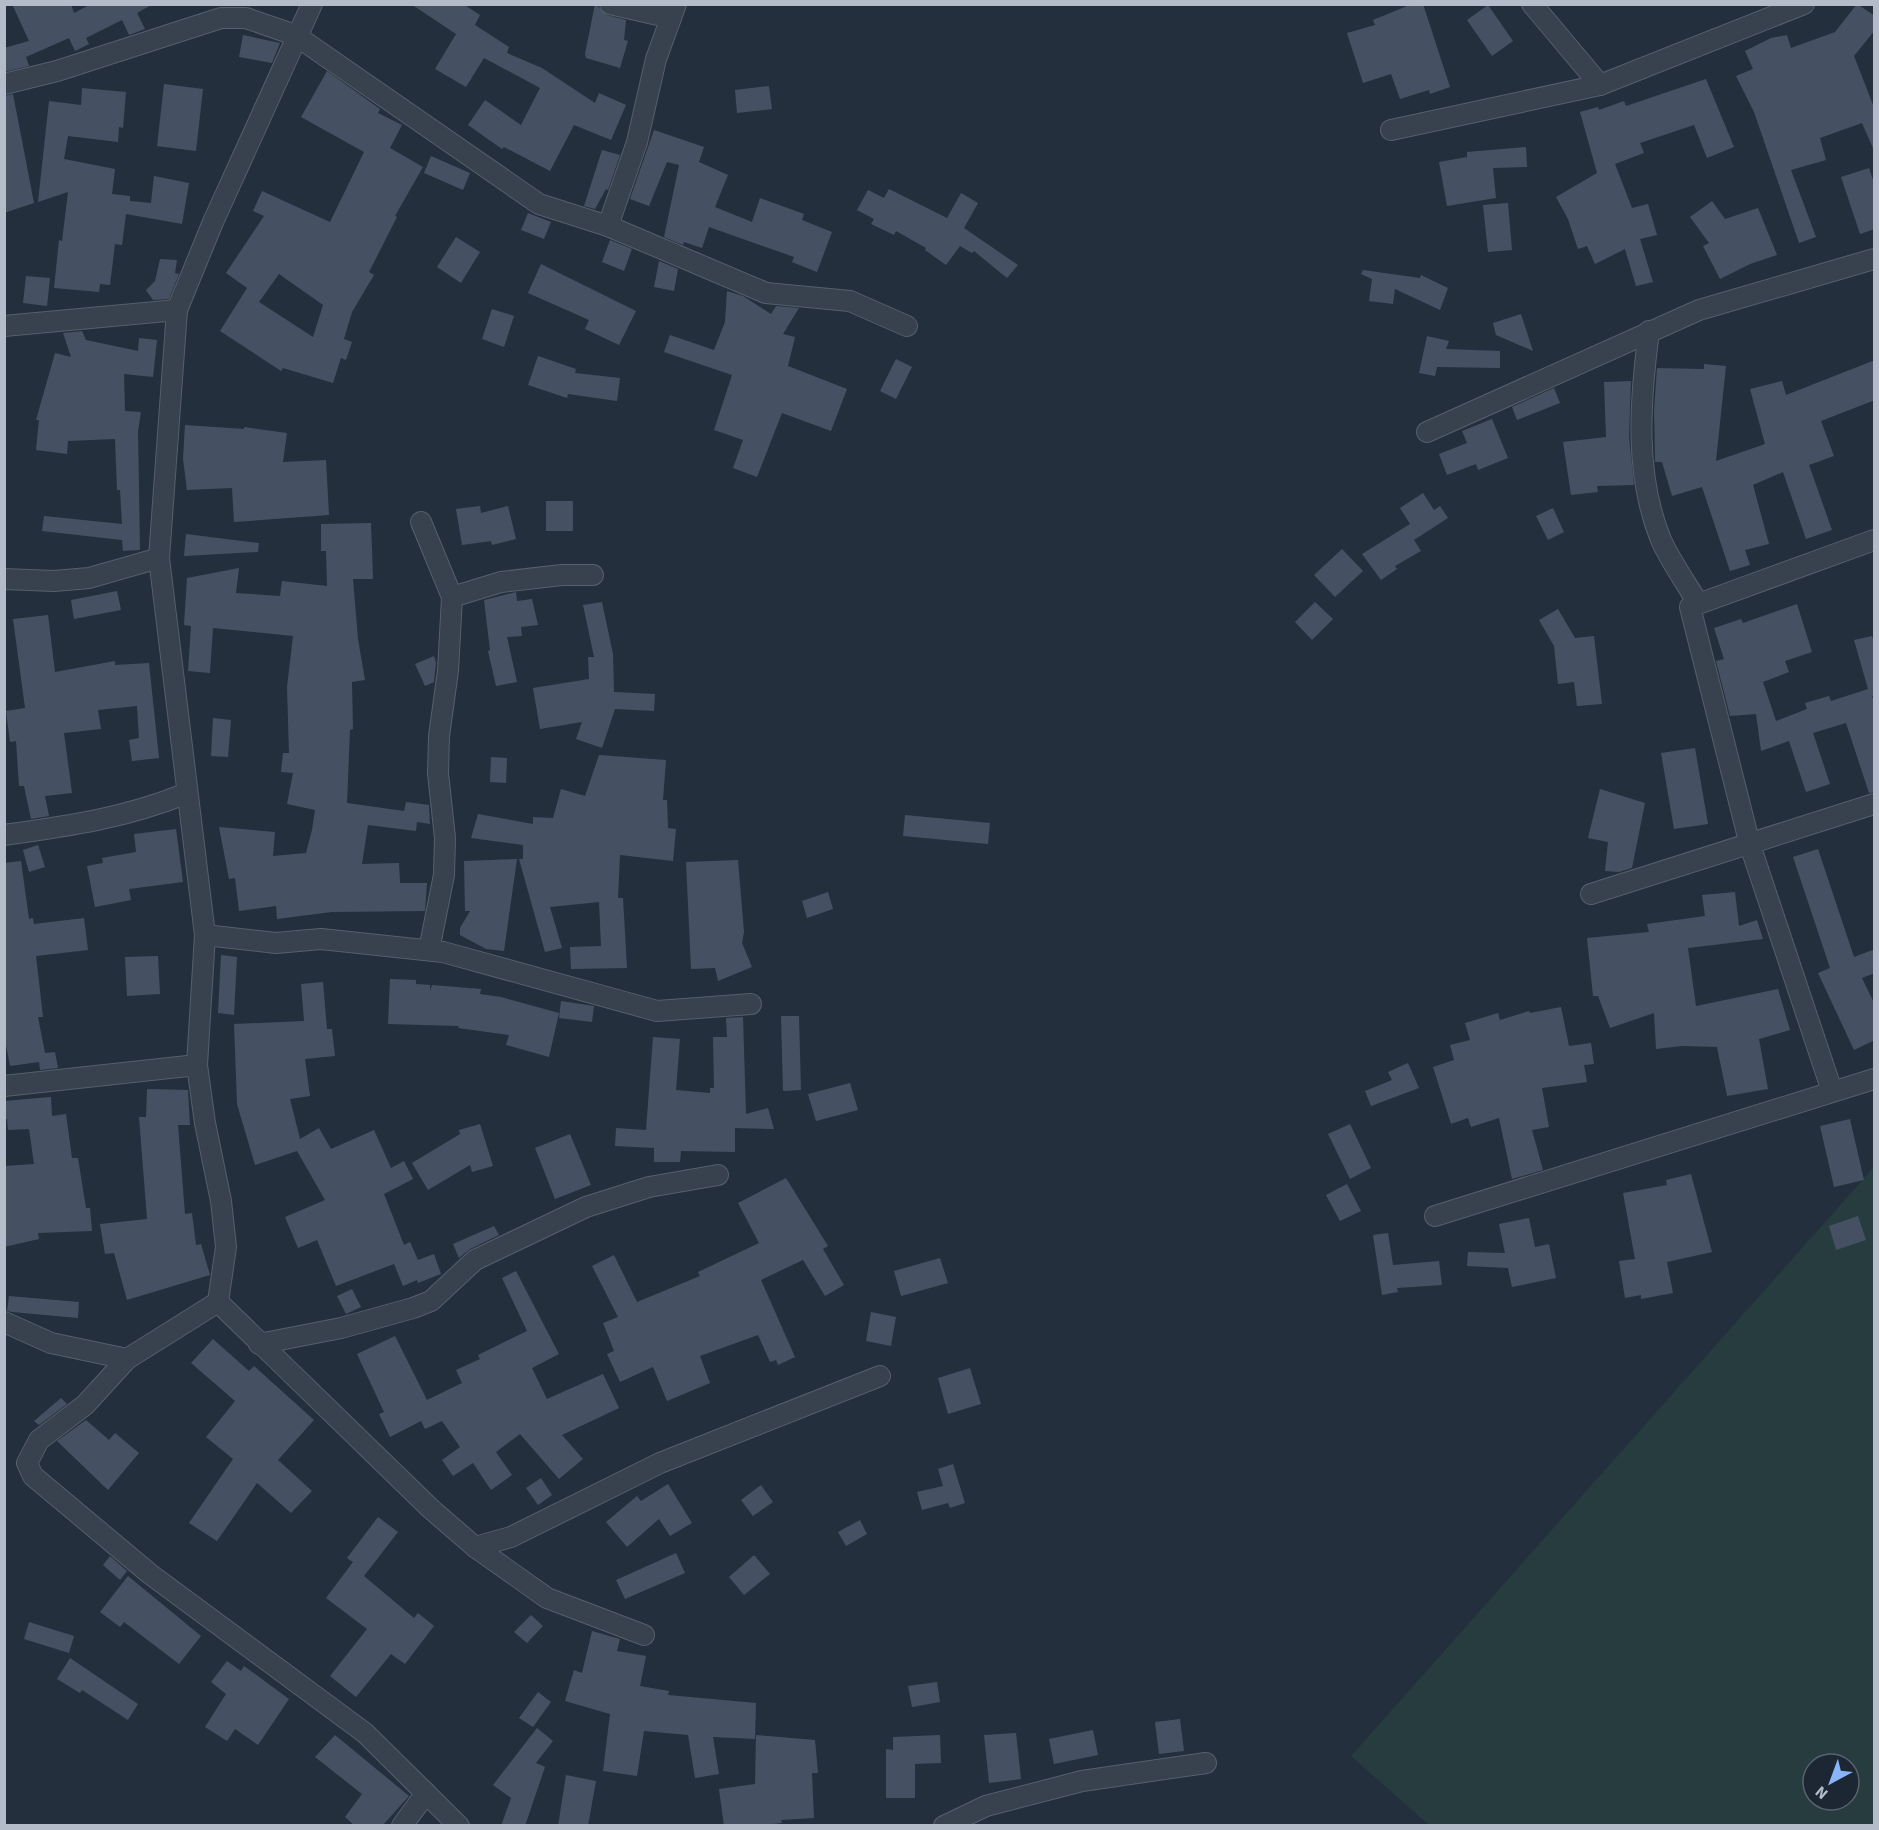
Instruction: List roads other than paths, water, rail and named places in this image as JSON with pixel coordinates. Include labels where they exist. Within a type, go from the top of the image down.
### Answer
[{"type":"street","points":[[312,4],[295,35],[177,310],[159,558],[205,935],[197,1065],[205,1123],[222,1202],[226,1247],[218,1302],[127,1359],[85,1405],[62,1425],[39,1440],[27,1463],[33,1476],[150,1575],[365,1733],[459,1826]]},
{"type":"street","points":[[608,226],[637,142],[656,59],[674,11],[610,4]]},
{"type":"street","points":[[1532,4],[1600,85]]},
{"type":"street","points":[[1391,130],[1600,85],[1804,4]]},
{"type":"street","points":[[4,84],[57,71],[221,18],[246,18],[295,35],[539,204],[608,226],[766,293],[850,301],[907,326]]},
{"type":"street","points":[[1427,432],[1699,310],[1875,259]]},
{"type":"street","points":[[4,326],[177,310]]},
{"type":"street","points":[[1649,331],[1641,392],[1644,488],[1662,541],[1698,603]]},
{"type":"street","points":[[421,522],[452,597],[448,671],[439,736],[438,772],[446,838],[444,875],[429,950]]},
{"type":"street","points":[[1832,1091],[1750,845],[1690,607],[1875,540]]},
{"type":"street","points":[[4,579],[54,581],[89,578],[159,558]]},
{"type":"street","points":[[452,597],[501,582],[562,575],[592,575]]},
{"type":"street","points":[[4,834],[101,820],[146,809],[187,793]]},
{"type":"street","points":[[1592,894],[1875,804]]},
{"type":"street","points":[[205,935],[276,943],[321,939],[429,950],[657,1011],[751,1004]]},
{"type":"street","points":[[4,1086],[197,1065]]},
{"type":"street","points":[[1435,1216],[1875,1079]]},
{"type":"street","points":[[259,1344],[341,1328],[413,1308],[431,1300],[449,1287],[460,1271],[475,1260],[586,1208],[649,1187],[718,1175]]},
{"type":"street","points":[[218,1302],[430,1509],[475,1547],[547,1598],[644,1635]]},
{"type":"street","points":[[4,1322],[51,1343],[127,1359]]},
{"type":"street","points":[[475,1547],[512,1537],[660,1463],[880,1376]]},
{"type":"street","points":[[944,1826],[986,1806],[1082,1781],[1206,1763]]},
{"type":"street","points":[[402,1826],[426,1793]]}]
